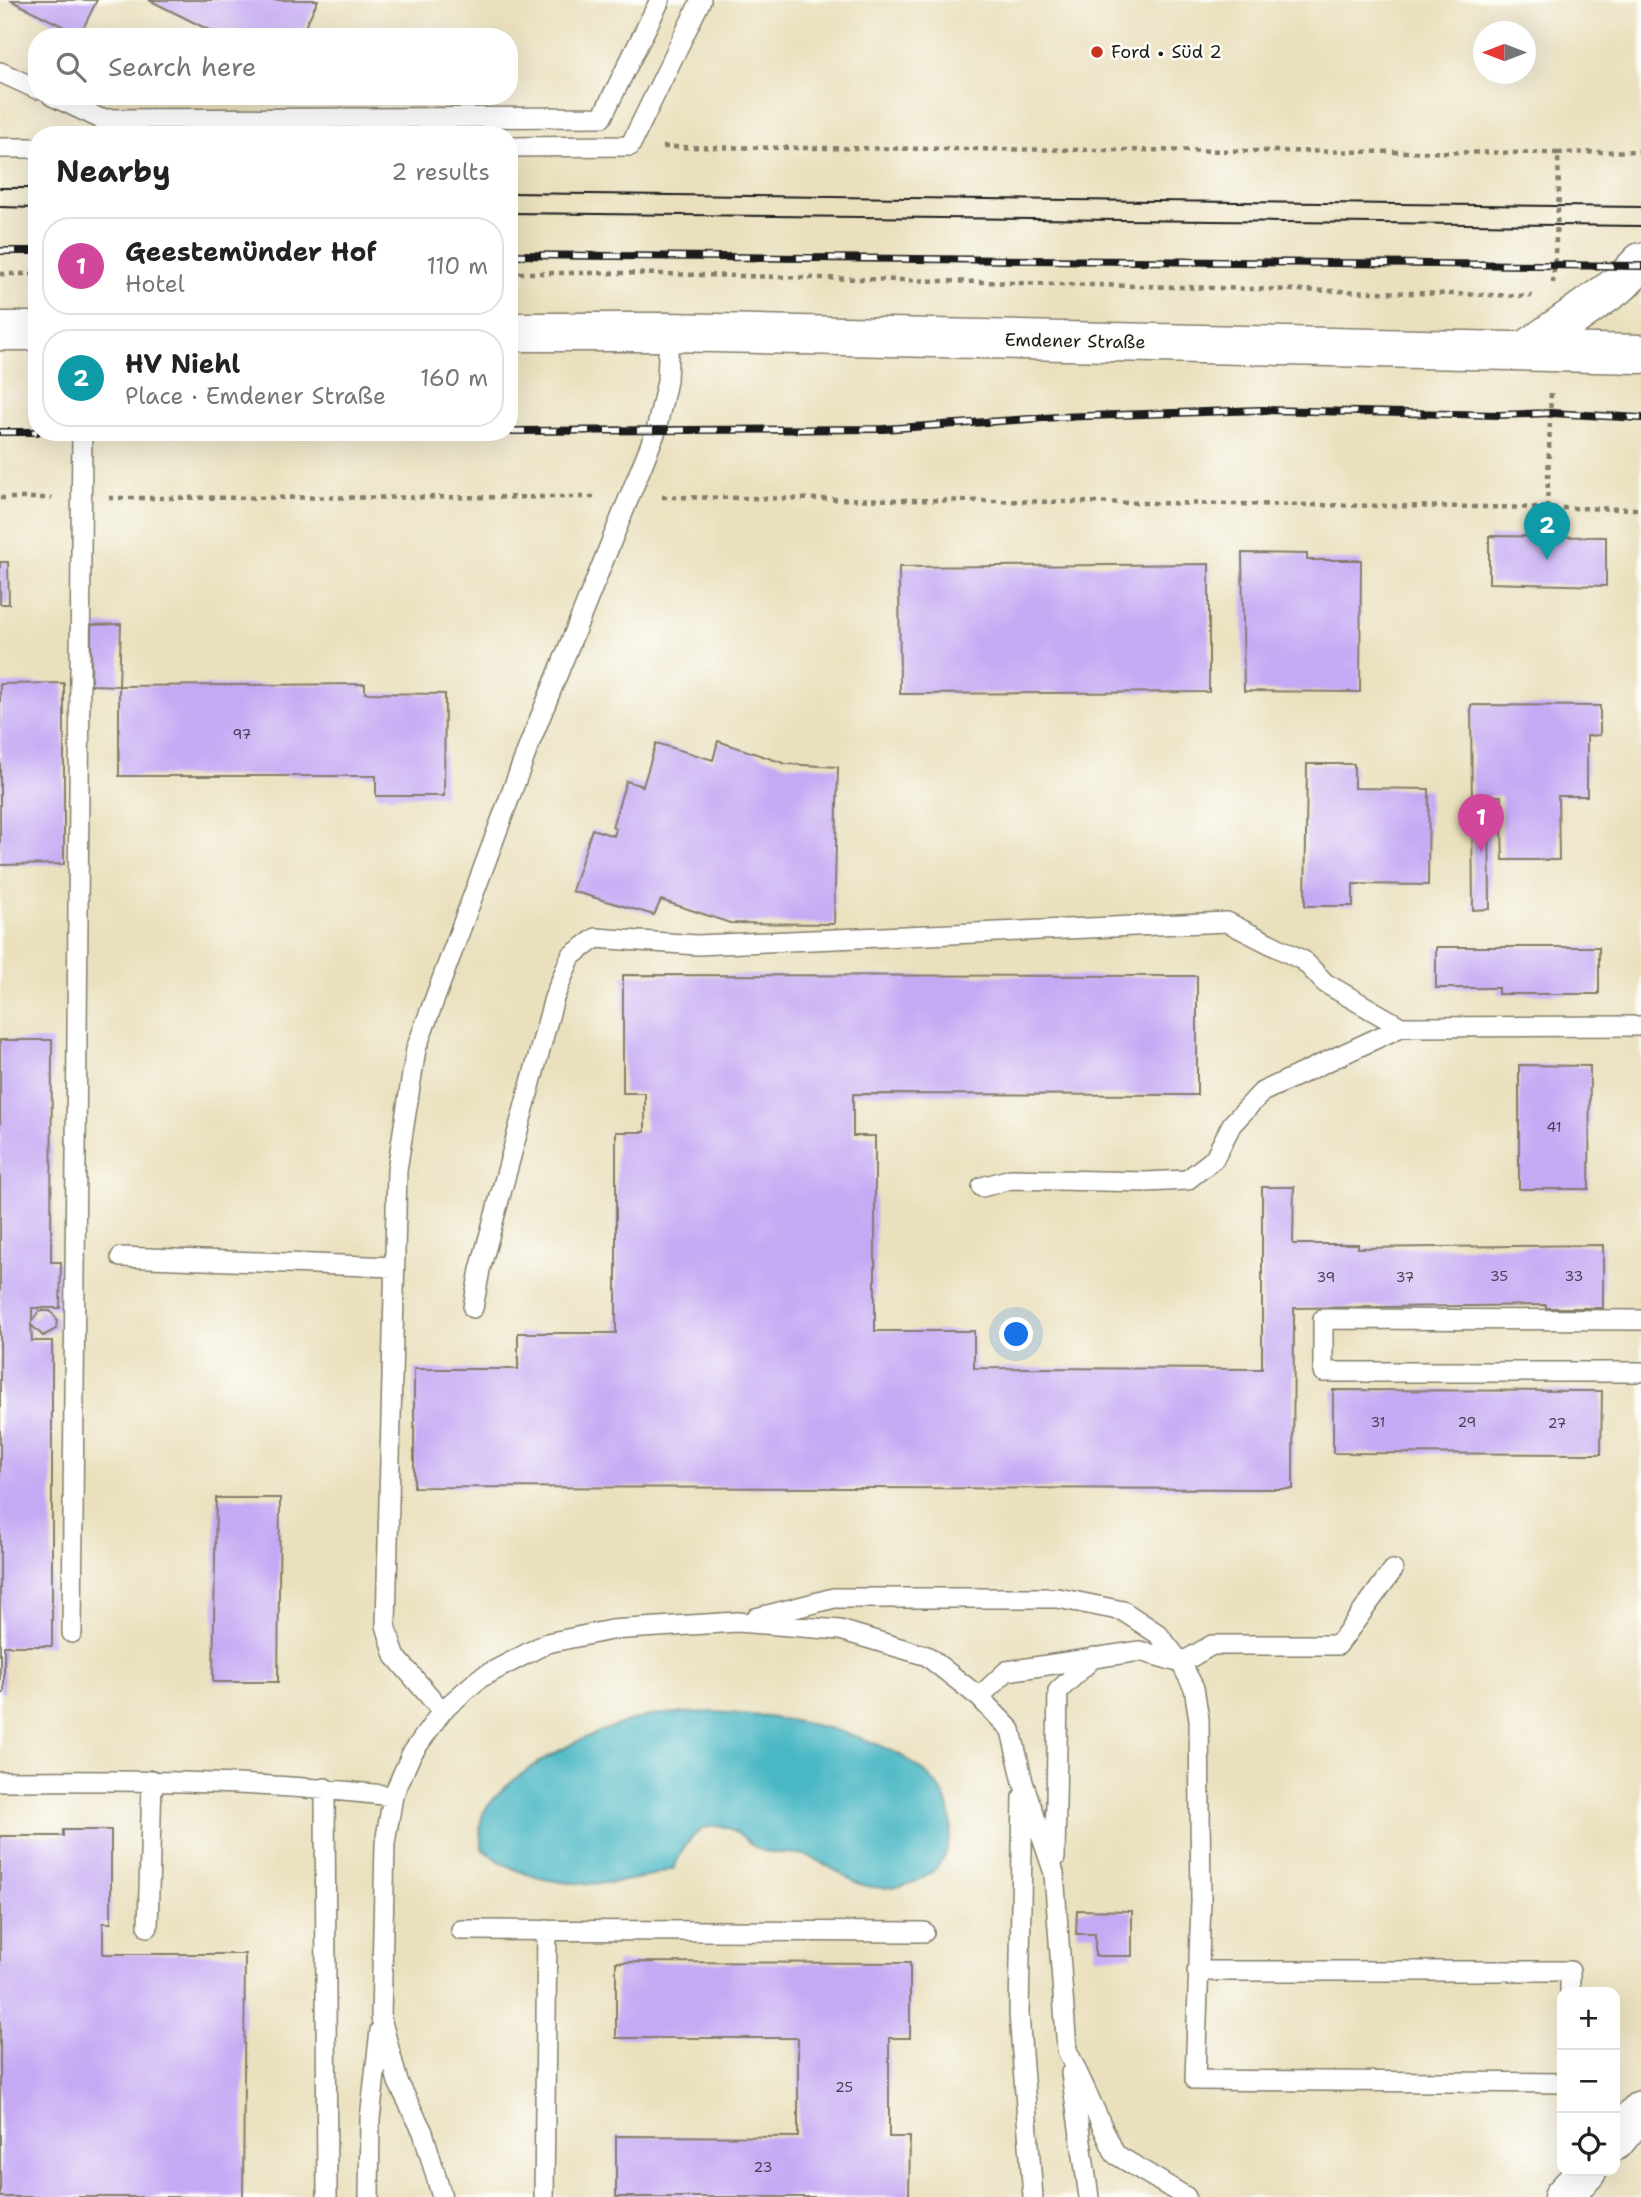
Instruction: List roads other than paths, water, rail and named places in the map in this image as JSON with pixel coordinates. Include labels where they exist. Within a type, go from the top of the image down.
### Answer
[{"type":"main road","points":[[1545,333],[1621,283],[1641,262]]},
{"type":"main road","points":[[0,331],[28,331]]},
{"type":"main road","name":"Emdener Straße","points":[[518,331],[1545,333],[1641,354]]},
{"type":"main road","points":[[1620,2135],[1641,2110]]},
{"type":"main road","points":[[1563,2197],[1582,2176]]},
{"type":"lane","points":[[71,105],[101,119],[602,117],[660,0]]},
{"type":"lane","points":[[518,147],[631,146],[701,0]]},
{"type":"lane","points":[[0,72],[28,85]]},
{"type":"lane","points":[[0,148],[28,148]]},
{"type":"lane","points":[[442,1711],[395,1656],[386,1625],[397,1170],[416,1049],[531,740],[656,431],[667,381],[669,332]]},
{"type":"lane","points":[[72,1633],[82,441]]},
{"type":"lane","points":[[473,1308],[480,1269],[554,998],[571,956],[596,938],[697,945],[1227,922],[1304,961],[1325,983],[1401,1027]]},
{"type":"lane","points":[[982,1187],[1012,1178],[1146,1182],[1186,1180],[1214,1159],[1231,1124],[1262,1092],[1401,1027],[1641,1026]]},
{"type":"lane","points":[[121,1257],[394,1266]]},
{"type":"lane","points":[[1641,1320],[1323,1320],[1323,1371],[1641,1372]]},
{"type":"lane","points":[[979,1697],[1007,1671],[1094,1657],[1140,1651],[1181,1663],[1212,1645],[1338,1645],[1393,1570]]},
{"type":"lane","points":[[737,1622],[834,1598],[1058,1598],[1123,1611],[1158,1634],[1181,1663],[1194,1688],[1199,1718],[1201,1901],[1195,2080],[1557,2083]]},
{"type":"lane","points":[[369,2197],[370,2119],[381,2018],[385,1843],[393,1796],[411,1755],[442,1711],[480,1678],[547,1643],[611,1630],[737,1622],[841,1630],[927,1656],[979,1697],[1011,1730],[1023,1782],[1054,1873]]},
{"type":"lane","points":[[1089,2197],[1067,2050],[1054,1873],[1058,1692],[1094,1657]]},
{"type":"lane","points":[[0,1780],[152,1780],[325,1788],[393,1796]]},
{"type":"lane","points":[[148,1927],[152,1780]]},
{"type":"lane","points":[[1023,1782],[1019,2014],[1032,2197]]},
{"type":"lane","points":[[325,1788],[327,2197]]},
{"type":"lane","points":[[461,1930],[924,1932]]},
{"type":"lane","points":[[544,2197],[547,1930]]},
{"type":"lane","points":[[1197,1971],[1570,1971],[1570,1987]]},
{"type":"lane","points":[[381,2018],[398,2082],[423,2133],[442,2197]]},
{"type":"lane","points":[[1067,2050],[1115,2154],[1186,2197]]},
{"type":"water","points":[[665,1714],[744,1714],[828,1728],[870,1742],[908,1760],[936,1784],[950,1814],[946,1852],[940,1863],[932,1872],[909,1884],[872,1887],[853,1881],[804,1855],[761,1850],[736,1832],[714,1826],[705,1828],[690,1840],[674,1868],[625,1880],[574,1883],[525,1873],[502,1863],[482,1848],[481,1822],[487,1807],[517,1778],[556,1752],[599,1732],[638,1719]]},
{"type":"tram line","points":[[0,188],[28,188]]},
{"type":"tram line","points":[[518,193],[1641,207]]},
{"type":"tram line","points":[[0,207],[28,208]]},
{"type":"tram line","points":[[518,213],[1641,226]]},
{"type":"railway","points":[[0,251],[28,251]]},
{"type":"railway","points":[[518,255],[1641,266]]},
{"type":"railway","points":[[518,431],[883,429],[1058,417],[1261,410],[1500,415],[1551,413],[1641,418]]},
{"type":"railway","points":[[0,432],[28,432]]},
{"type":"place","name":"Ford • Süd 2","points":[[1097,52]]},
{"type":"place","name":"HV Niehl","points":[[1547,560]]},
{"type":"place","name":"Geestemünder Hof","points":[[1481,852]]}]
